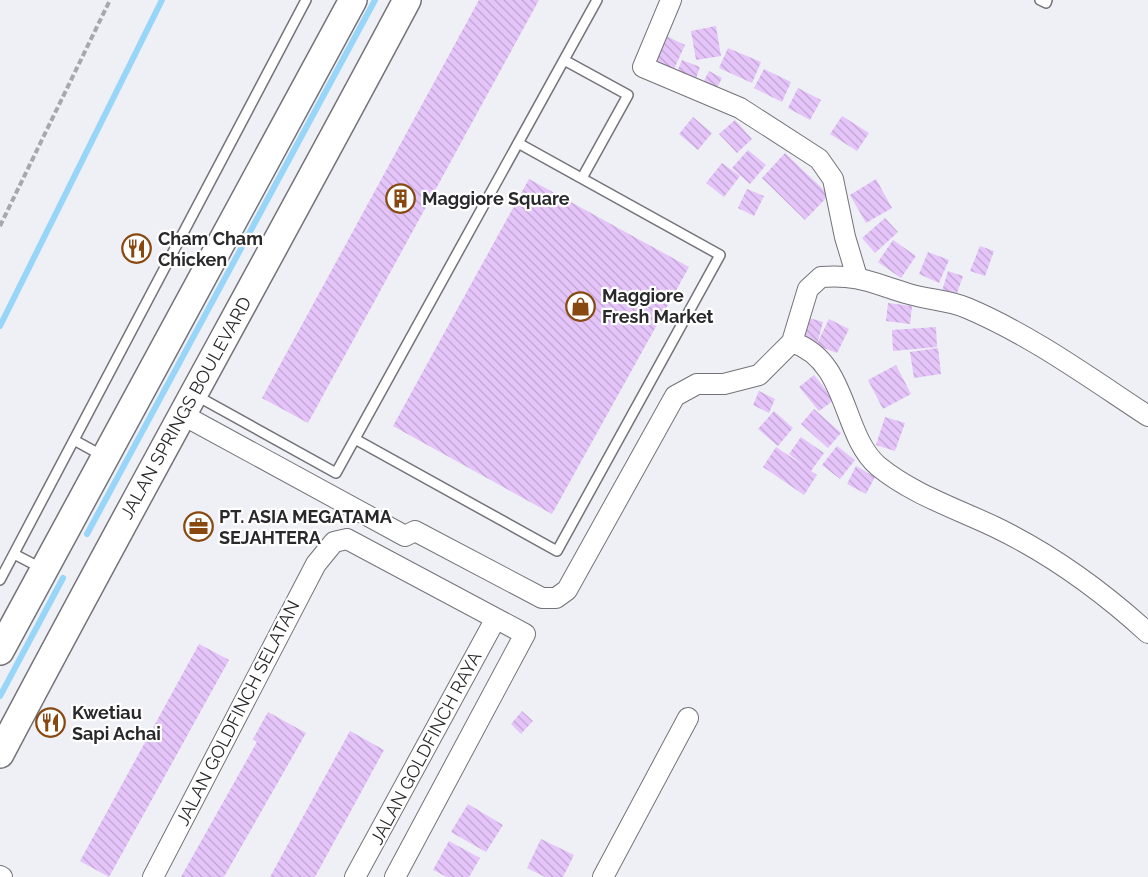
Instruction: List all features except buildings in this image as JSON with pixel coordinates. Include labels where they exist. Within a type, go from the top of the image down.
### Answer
[{"type":"main road","points":[[0,651],[64,537],[104,456],[353,0]]},
{"type":"main road","name":"JALAN SPRINGS BOULEVARD","points":[[0,754],[104,556],[189,405],[407,0]]},
{"type":"main road","points":[[64,537],[104,556]]},
{"type":"street","points":[[671,0],[643,67],[740,108],[819,159],[832,179],[857,277]]},
{"type":"street","points":[[189,405],[405,536],[415,531],[542,598],[556,598],[567,590],[675,396],[697,384],[724,384],[759,375],[792,342],[808,289],[821,277],[857,277],[912,295],[947,301],[967,308],[1064,361],[1148,416]]},
{"type":"street","points":[[792,342],[804,346],[838,386],[864,447],[876,464],[902,483],[1058,560],[1148,633]]},
{"type":"street","name":"JALAN GOLDFINCH SELATAN","points":[[153,877],[325,549],[334,542],[347,539],[358,543],[495,620]]},
{"type":"street","name":"JALAN GOLDFINCH RAYA","points":[[356,877],[495,620],[525,634],[395,877]]},
{"type":"street","points":[[603,877],[688,718]]},
{"type":"street","points":[[396,804],[426,819]]},
{"type":"lane","points":[[0,580],[306,0]]},
{"type":"lane","points":[[189,405],[336,473],[597,0]]},
{"type":"lane","points":[[1041,0],[1046,3],[1047,0]]},
{"type":"lane","points":[[564,60],[628,95],[582,178]]},
{"type":"lane","points":[[355,439],[557,551],[720,255],[518,143]]},
{"type":"lane","points":[[74,440],[104,456]]},
{"type":"lane","points":[[14,554],[45,570]]},
{"type":"path","points":[[0,226],[110,0]]},
{"type":"waterway","points":[[0,326],[162,0]]},
{"type":"waterway","points":[[87,534],[375,0]]},
{"type":"waterway","points":[[0,696],[63,578]]},
{"type":"place","name":"Maggiore Square","points":[[401,199]]},
{"type":"place","name":"Cham Cham Chicken","points":[[137,249]]},
{"type":"place","name":"Maggiore Fresh Market","points":[[581,306]]},
{"type":"place","name":"PT. ASIA MEGATAMA SEJAHTERA","points":[[198,527]]},
{"type":"place","name":"Kwetiau Sapi Achai","points":[[51,723]]}]
